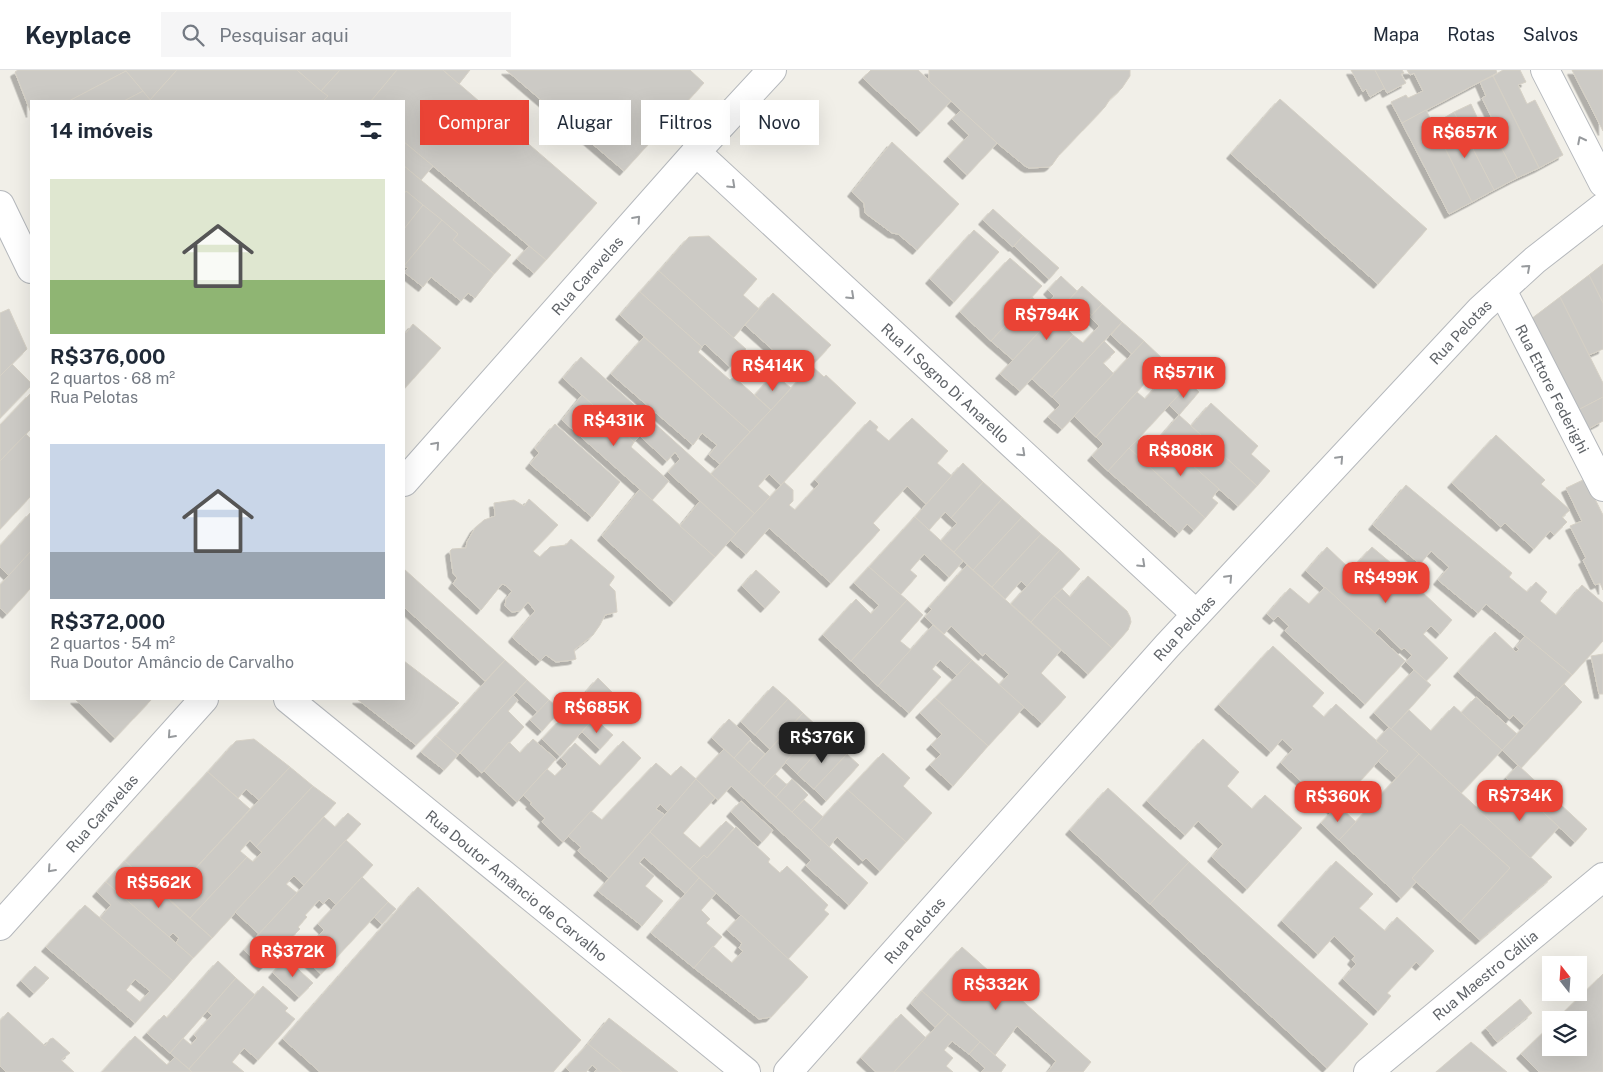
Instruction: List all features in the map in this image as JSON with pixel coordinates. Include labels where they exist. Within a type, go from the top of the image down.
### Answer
[{"type":"street","name":"Rua Caravelas","points":[[405,481],[696,152],[772,70]]},
{"type":"street","points":[[1545,70],[1603,183]]},
{"type":"street","name":"Rua II Sogno Di Anarello","points":[[696,152],[1196,614]]},
{"type":"street","points":[[0,205],[30,267]]},
{"type":"street","name":"Rua Pelotas","points":[[788,1072],[1196,614],[1481,309],[1535,260],[1603,207]]},
{"type":"street","name":"Rua Ettore Federighi","points":[[1502,290],[1603,488]]},
{"type":"street","name":"Rua Caravelas","points":[[0,926],[203,700]]},
{"type":"street","name":"Rua Doutor Amâncio de Carvalho","points":[[289,700],[746,1072]]},
{"type":"street","name":"Rua Maestro Cállia","points":[[1368,1072],[1603,877]]},
{"type":"building","points":[[18,70],[126,71],[71,100],[30,100],[30,110],[15,72]]},
{"type":"building","points":[[125,70],[177,70],[150,100]]},
{"type":"building","points":[[177,70],[297,70],[328,96],[325,100],[150,100]]},
{"type":"building","points":[[297,70],[340,70],[321,91]]},
{"type":"building","points":[[340,70],[397,70],[372,100],[324,100],[328,96],[321,91]]},
{"type":"building","points":[[397,70],[443,70],[478,100],[420,100],[420,145],[529,144],[597,203],[546,260],[405,143],[405,100],[372,100]]},
{"type":"building","points":[[443,70],[470,70],[459,84]]},
{"type":"building","points":[[506,70],[690,70],[704,83],[689,100],[641,100],[641,145],[648,145],[624,171],[594,145],[631,145],[631,100],[541,100]]},
{"type":"building","points":[[871,70],[918,70],[951,101],[921,132],[863,78]]},
{"type":"building","points":[[929,70],[1130,70],[1130,76],[1122,88],[1059,155],[1052,165],[1049,167],[1029,168],[997,143],[929,81]]},
{"type":"building","points":[[1351,70],[1375,70],[1385,88],[1370,97],[1366,89],[1363,92]]},
{"type":"building","points":[[1375,70],[1402,70],[1404,73],[1401,74],[1406,83],[1387,93]]},
{"type":"building","points":[[1407,70],[1496,70],[1497,73],[1402,123],[1391,102],[1406,95],[1408,98],[1423,91],[1414,73],[1410,75]]},
{"type":"building","points":[[1503,70],[1520,70],[1526,82],[1518,85],[1527,104],[1535,100],[1563,155],[1539,168],[1493,76]]},
{"type":"building","points":[[1572,70],[1603,70],[1603,131]]},
{"type":"building","points":[[126,71],[143,91],[126,100],[71,100]]},
{"type":"building","points":[[1493,76],[1539,168],[1517,178],[1489,124],[1494,122],[1482,98],[1486,96],[1480,82]]},
{"type":"building","points":[[143,91],[150,100],[126,100]]},
{"type":"building","points":[[1280,99],[1427,229],[1378,284],[1231,154]]},
{"type":"building","points":[[1471,104],[1482,128],[1489,124],[1517,178],[1494,190],[1454,112]]},
{"type":"building","points":[[961,110],[997,143],[967,175],[948,157],[969,135],[952,119]]},
{"type":"building","points":[[1426,110],[1472,202],[1449,214],[1402,123]]},
{"type":"building","points":[[1454,112],[1494,190],[1472,202],[1445,148],[1450,146],[1437,122]]},
{"type":"building","points":[[892,142],[959,204],[917,250],[898,234],[892,233],[865,213],[864,203],[852,192]]},
{"type":"building","points":[[405,143],[433,166],[421,180],[405,167]]},
{"type":"building","points":[[405,167],[511,255],[494,274],[453,240],[458,234],[406,191],[405,192]]},
{"type":"building","points":[[406,191],[423,205],[405,228]]},
{"type":"building","points":[[423,205],[442,220],[405,265],[405,228]]},
{"type":"building","points":[[993,209],[1023,236],[1013,247],[983,220]]},
{"type":"building","points":[[442,220],[458,234],[453,240],[494,274],[475,298],[468,293],[461,301],[431,277],[423,287],[405,273],[408,268],[405,265]]},
{"type":"building","points":[[974,230],[999,252],[954,302],[930,279]]},
{"type":"building","points":[[709,236],[757,279],[743,295],[759,309],[733,338],[659,271],[689,237]]},
{"type":"building","points":[[1023,236],[1059,268],[1049,279],[1014,246]]},
{"type":"building","points":[[529,246],[546,260],[534,273],[517,259]]},
{"type":"building","points":[[1010,258],[1042,286],[991,341],[960,312]]},
{"type":"building","points":[[1603,264],[1603,303],[1589,275]]},
{"type":"building","points":[[659,271],[746,349],[730,367],[705,344],[702,347],[640,292]]},
{"type":"building","points":[[1589,275],[1603,303],[1603,349],[1589,355],[1560,297]]},
{"type":"building","points":[[1061,276],[1077,291],[1013,360],[991,341],[1032,297],[1044,308],[1054,296],[1048,290]]},
{"type":"building","points":[[1082,286],[1102,304],[1092,315],[1080,305],[1062,324],[1073,335],[1020,391],[1000,374]]},
{"type":"building","points":[[640,292],[702,347],[698,352],[730,380],[734,377],[771,410],[750,432],[620,315]]},
{"type":"building","points":[[773,293],[831,345],[802,376],[745,325]]},
{"type":"building","points":[[1560,297],[1603,383],[1603,397],[1578,410],[1531,319]]},
{"type":"building","points":[[1102,304],[1122,322],[1052,397],[1032,379],[1073,335],[1083,343],[1099,326],[1090,317]]},
{"type":"building","points":[[9,309],[27,349],[0,376],[0,313]]},
{"type":"building","points":[[1122,322],[1144,341],[1132,354],[1111,335]]},
{"type":"building","points":[[413,324],[441,348],[405,388],[405,332]]},
{"type":"building","points":[[644,337],[750,432],[720,464],[709,455],[717,445],[702,433],[693,445],[611,374]]},
{"type":"building","points":[[1104,341],[1115,352],[1103,363],[1114,374],[1062,429],[1048,417],[1060,405],[1052,397]]},
{"type":"building","points":[[1144,341],[1165,361],[1096,437],[1074,416]]},
{"type":"building","points":[[581,357],[755,514],[736,534],[668,472],[680,459],[675,452],[667,461],[640,436],[634,442],[563,378]]},
{"type":"building","points":[[1165,361],[1190,383],[1108,471],[1092,456],[1103,444],[1096,437],[1137,392],[1145,399],[1163,379],[1155,372]]},
{"type":"building","points":[[12,364],[30,382],[30,387],[0,418],[0,376]]},
{"type":"building","points":[[812,366],[824,377],[826,375],[856,403],[781,485],[769,474],[758,486],[770,497],[755,514],[711,474]]},
{"type":"building","points":[[774,374],[791,388],[771,410],[755,395]]},
{"type":"building","points":[[1190,383],[1199,392],[1179,415],[1169,405]]},
{"type":"building","points":[[30,394],[30,430],[0,461],[0,425]]},
{"type":"building","points":[[582,395],[634,442],[631,447],[669,481],[652,500],[562,420]]},
{"type":"building","points":[[1603,397],[1603,421],[1588,429],[1578,410]]},
{"type":"building","points":[[1211,403],[1258,446],[1251,454],[1270,471],[1257,486],[1191,426]]},
{"type":"building","points":[[1179,415],[1257,486],[1238,506],[1160,437]]},
{"type":"building","points":[[912,418],[948,451],[937,463],[952,476],[926,504],[907,486],[873,523],[880,530],[831,583],[769,528],[746,554],[730,540],[784,482],[793,490],[793,501],[789,505],[795,510],[819,484],[815,480],[870,420],[878,427],[876,430],[889,441]]},
{"type":"building","points":[[555,424],[620,482],[592,517],[530,464],[539,453],[535,448]]},
{"type":"building","points":[[26,434],[30,438],[30,497],[0,529],[0,461]]},
{"type":"building","points":[[1496,435],[1545,480],[1541,484],[1570,510],[1562,517],[1567,522],[1554,535],[1550,531],[1534,549],[1505,523],[1501,527],[1452,483]]},
{"type":"building","points":[[1138,439],[1161,459],[1172,447],[1219,489],[1212,498],[1218,503],[1205,518],[1129,448]]},
{"type":"building","points":[[1129,448],[1205,518],[1194,530],[1187,524],[1179,533],[1108,471]]},
{"type":"building","points":[[963,463],[983,482],[951,518],[945,512],[929,530],[915,517]]},
{"type":"building","points":[[1585,479],[1603,515],[1603,590],[1600,583],[1595,585],[1583,560],[1586,558],[1570,526],[1582,521],[1566,488]]},
{"type":"building","points":[[983,482],[1002,499],[954,552],[941,541],[957,523],[951,518]]},
{"type":"building","points":[[1406,485],[1512,573],[1509,577],[1527,592],[1536,582],[1547,592],[1540,601],[1556,615],[1582,585],[1603,603],[1603,641],[1572,675],[1486,604],[1478,613],[1438,580],[1449,567],[1431,551],[1420,564],[1373,525]]},
{"type":"building","points":[[640,489],[715,557],[674,602],[602,536]]},
{"type":"building","points":[[529,499],[558,525],[533,551],[535,553],[540,557],[550,547],[566,545],[571,539],[614,576],[609,585],[615,591],[617,612],[605,615],[593,635],[574,650],[576,659],[573,660],[556,662],[546,655],[540,661],[514,639],[513,637],[535,611],[528,602],[520,611],[512,612],[505,606],[506,599],[512,591],[505,585],[502,584],[481,610],[453,584],[457,578],[453,573],[450,551],[452,549],[466,548],[467,542],[475,528],[484,520],[495,516],[494,503],[514,500],[524,506]]},
{"type":"building","points":[[1002,499],[1022,517],[973,570],[954,552]]},
{"type":"building","points":[[700,501],[736,534],[715,557],[680,526]]},
{"type":"building","points":[[30,513],[30,552],[9,576],[0,567],[0,546]]},
{"type":"building","points":[[915,517],[963,561],[949,577],[924,554],[910,570],[917,576],[900,595],[869,567]]},
{"type":"building","points":[[1022,517],[1041,534],[992,587],[973,570]]},
{"type":"building","points":[[1041,534],[1060,550],[1027,587],[1021,581],[1005,599],[992,587]]},
{"type":"building","points":[[1327,547],[1351,570],[1372,547],[1422,589],[1421,591],[1452,620],[1440,634],[1431,626],[1423,634],[1448,658],[1426,681],[1406,662],[1412,655],[1404,648],[1402,650],[1379,628],[1375,633],[1306,571]]},
{"type":"building","points":[[1060,550],[1080,569],[1031,622],[1011,604]]},
{"type":"building","points":[[30,552],[30,589],[7,614],[0,608],[0,585]]},
{"type":"building","points":[[967,565],[1061,650],[1041,673],[1066,697],[1042,723],[999,685],[1009,674],[985,653],[983,656],[951,626],[944,634],[925,617],[932,609],[929,607]]},
{"type":"building","points":[[869,567],[907,600],[851,661],[823,635],[856,599],[871,614],[879,605],[854,583]]},
{"type":"building","points":[[405,570],[505,660],[485,681],[405,608]]},
{"type":"building","points":[[756,570],[780,592],[765,608],[742,586]]},
{"type":"building","points":[[1088,576],[1127,611],[1130,617],[1131,622],[1128,630],[1112,648],[1054,596],[1062,589],[1070,597]]},
{"type":"building","points":[[1325,587],[1405,661],[1365,704],[1285,631],[1289,626],[1278,616],[1274,620],[1267,614],[1290,588],[1309,604]]},
{"type":"building","points":[[1054,596],[1112,648],[1088,674],[1031,622]]},
{"type":"building","points":[[907,600],[923,615],[900,641],[911,650],[878,686],[851,661]]},
{"type":"building","points":[[933,625],[972,660],[957,675],[940,660],[932,669],[941,677],[909,713],[878,686]]},
{"type":"building","points":[[1495,632],[1516,652],[1519,649],[1516,647],[1525,636],[1572,675],[1525,726],[1513,715],[1510,719],[1458,672]]},
{"type":"building","points":[[1273,646],[1324,693],[1312,706],[1324,717],[1336,704],[1388,751],[1333,810],[1281,763],[1293,749],[1282,739],[1271,752],[1219,705]]},
{"type":"building","points":[[1603,654],[1603,694],[1599,694],[1591,656]]},
{"type":"building","points":[[505,660],[527,680],[458,755],[436,736]]},
{"type":"building","points":[[972,660],[1024,707],[988,746],[935,698]]},
{"type":"building","points":[[405,662],[459,703],[416,745],[358,700],[405,700]]},
{"type":"building","points":[[1414,670],[1431,685],[1391,729],[1374,713]]},
{"type":"building","points":[[598,678],[615,695],[560,756],[542,739],[561,719],[565,723],[574,715],[570,711]]},
{"type":"building","points":[[527,680],[549,700],[538,712],[516,692]]},
{"type":"building","points":[[1564,684],[1582,702],[1521,768],[1502,750]]},
{"type":"building","points":[[773,686],[788,699],[755,735],[741,722]]},
{"type":"building","points":[[513,695],[518,700],[508,711],[524,727],[482,773],[460,753]]},
{"type":"building","points":[[1476,697],[1517,734],[1502,750],[1461,713]]},
{"type":"building","points":[[935,698],[988,746],[953,786],[930,765],[941,754],[931,745],[942,734],[920,713]]},
{"type":"building","points":[[788,699],[803,713],[770,749],[755,735]]},
{"type":"building","points":[[76,700],[151,700],[115,738]]},
{"type":"building","points":[[549,700],[561,710],[542,731],[530,720]]},
{"type":"building","points":[[1454,706],[1502,750],[1461,793],[1391,729],[1409,710],[1431,731]]},
{"type":"building","points":[[803,713],[818,727],[764,786],[749,772]]},
{"type":"building","points":[[594,718],[613,735],[600,749],[582,732]]},
{"type":"building","points":[[729,719],[751,739],[734,758],[712,738]]},
{"type":"building","points":[[818,727],[830,738],[797,774],[785,762]]},
{"type":"building","points":[[1389,727],[1419,754],[1397,778],[1378,761],[1388,751],[1376,741]]},
{"type":"building","points":[[436,736],[458,755],[444,770],[421,752]]},
{"type":"building","points":[[830,738],[847,754],[814,789],[797,774]]},
{"type":"building","points":[[254,739],[290,767],[259,800],[246,789],[238,798],[208,772],[236,741]]},
{"type":"building","points":[[533,739],[556,759],[517,802],[484,771],[509,742],[520,753]]},
{"type":"building","points":[[1203,739],[1239,772],[1227,786],[1252,809],[1265,795],[1302,828],[1247,889],[1212,857],[1223,844],[1198,821],[1185,835],[1147,801]]},
{"type":"building","points":[[623,741],[641,758],[563,842],[542,822],[545,818],[523,795],[547,769],[555,776],[567,764],[561,758],[575,743],[600,766]]},
{"type":"building","points":[[750,741],[765,754],[749,772],[734,758]]},
{"type":"building","points":[[724,749],[868,883],[849,905],[806,866],[811,860],[731,786],[718,800],[696,779]]},
{"type":"building","points":[[883,753],[910,778],[903,786],[932,813],[906,842],[848,790]]},
{"type":"building","points":[[847,754],[859,765],[826,801],[814,789]]},
{"type":"building","points":[[1419,754],[1552,877],[1480,940],[1460,922],[1510,868],[1461,824],[1412,878],[1416,882],[1401,898],[1339,840]]},
{"type":"building","points":[[656,763],[671,776],[681,766],[696,779],[668,812],[660,804],[656,809],[665,815],[609,878],[578,851],[581,847],[568,836],[591,811],[602,820]]},
{"type":"building","points":[[1518,765],[1587,829],[1575,842],[1506,778]]},
{"type":"building","points":[[290,767],[313,786],[256,847],[250,840],[240,851],[247,857],[190,918],[168,898]]},
{"type":"building","points":[[208,772],[250,809],[168,898],[125,861]]},
{"type":"building","points":[[775,774],[787,785],[776,797],[764,786]]},
{"type":"building","points":[[696,779],[715,798],[683,833],[700,848],[726,821],[734,828],[707,858],[704,855],[690,869],[650,832]]},
{"type":"building","points":[[792,779],[808,795],[792,812],[776,797]]},
{"type":"building","points":[[313,786],[336,803],[212,938],[190,918],[247,857],[253,862],[262,852],[256,847]]},
{"type":"building","points":[[1108,788],[1189,862],[1150,904],[1070,830]]},
{"type":"building","points":[[848,790],[906,842],[880,871],[866,858],[863,861],[837,837],[829,847],[811,830]]},
{"type":"building","points":[[1519,790],[1559,827],[1530,858],[1476,808],[1488,796],[1502,809]]},
{"type":"building","points":[[804,800],[823,817],[811,830],[792,812]]},
{"type":"building","points":[[741,801],[773,830],[762,842],[731,812]]},
{"type":"building","points":[[1338,805],[1356,822],[1339,840],[1321,823]]},
{"type":"building","points":[[348,813],[361,824],[304,885],[294,876],[286,884],[297,893],[259,934],[235,912],[324,817],[335,827]]},
{"type":"building","points":[[1461,824],[1510,868],[1460,922],[1412,878]]},
{"type":"building","points":[[736,827],[770,859],[768,862],[780,873],[787,866],[828,905],[824,910],[829,914],[788,959],[690,869],[704,855],[707,858]]},
{"type":"building","points":[[650,832],[699,878],[686,894],[644,857],[639,863],[654,876],[645,886],[663,901],[642,926],[598,891]]},
{"type":"building","points":[[346,840],[373,865],[336,905],[329,898],[323,904],[319,900],[305,915],[307,917],[298,927],[300,929],[286,943],[282,939],[270,950],[275,955],[263,967],[244,950]]},
{"type":"building","points":[[125,861],[212,938],[193,958],[176,943],[179,938],[173,933],[169,937],[106,882]]},
{"type":"building","points":[[1336,861],[1373,894],[1359,908],[1385,931],[1397,917],[1434,951],[1420,966],[1416,962],[1387,993],[1391,996],[1378,1011],[1343,979],[1356,964],[1352,960],[1355,956],[1334,936],[1318,954],[1282,921]]},
{"type":"building","points":[[1189,862],[1368,1024],[1327,1068],[1150,904]]},
{"type":"building","points":[[362,877],[388,902],[321,974],[301,955],[324,930],[318,924]]},
{"type":"building","points":[[699,878],[716,893],[701,910],[710,919],[706,923],[722,937],[694,968],[651,933]]},
{"type":"building","points":[[106,882],[193,958],[173,981],[100,918],[111,905],[97,892]]},
{"type":"building","points":[[418,887],[581,1040],[553,1072],[320,1072],[283,1039]]},
{"type":"building","points":[[388,902],[396,909],[382,924],[374,917]]},
{"type":"building","points":[[85,905],[173,981],[135,1023],[46,947]],"holes":[[[135,979],[150,991],[140,1002],[126,990]]]},
{"type":"building","points":[[741,915],[808,977],[771,1017],[759,1019],[694,968],[713,946],[732,963],[743,951],[739,948],[742,943],[727,930]]},
{"type":"building","points":[[962,947],[1091,1062],[1083,1072],[1048,1072],[1056,1061],[1017,1026],[995,1055],[922,991]]},
{"type":"building","points":[[286,958],[313,983],[299,997],[273,973]]},
{"type":"building","points":[[218,961],[236,978],[170,1053],[147,1033],[164,1015],[167,1018]]},
{"type":"building","points":[[35,966],[49,978],[34,993],[21,981]]},
{"type":"building","points":[[1603,974],[1603,1072],[1539,1072],[1521,1054],[1542,1034],[1542,1056],[1587,1056],[1587,1011],[1565,1011],[1575,1001],[1588,1001],[1588,989]]},
{"type":"building","points":[[236,978],[255,995],[189,1069],[170,1053],[183,1038],[191,1045],[197,1038],[194,1035],[212,1015],[207,1011]]},
{"type":"building","points":[[263,986],[288,1008],[285,1011],[295,1019],[258,1060],[244,1048],[232,1062],[244,1072],[192,1072],[189,1069]]},
{"type":"building","points":[[922,991],[948,1014],[935,1027],[911,1004]]},
{"type":"building","points":[[1520,999],[1532,1013],[1497,1042],[1486,1028]]},
{"type":"building","points":[[8,1012],[45,1046],[53,1038],[70,1053],[61,1060],[74,1072],[6,1072],[0,1066],[0,1021]]},
{"type":"building","points":[[901,1014],[926,1038],[894,1072],[876,1072],[861,1058]]},
{"type":"building","points":[[948,1014],[980,1042],[969,1054],[952,1041],[944,1050],[953,1058],[946,1066],[953,1072],[894,1072]]},
{"type":"building","points":[[609,1018],[678,1072],[622,1072],[588,1044]]},
{"type":"building","points":[[135,1036],[167,1065],[175,1057],[192,1072],[102,1072]]},
{"type":"building","points":[[980,1042],[1006,1065],[1001,1072],[981,1072],[985,1068],[969,1054]]},
{"type":"building","points":[[1471,1042],[1507,1072],[1436,1072]]},
{"type":"building","points":[[588,1044],[622,1072],[594,1072],[597,1069],[592,1065],[586,1072],[570,1072],[566,1068]]}]
